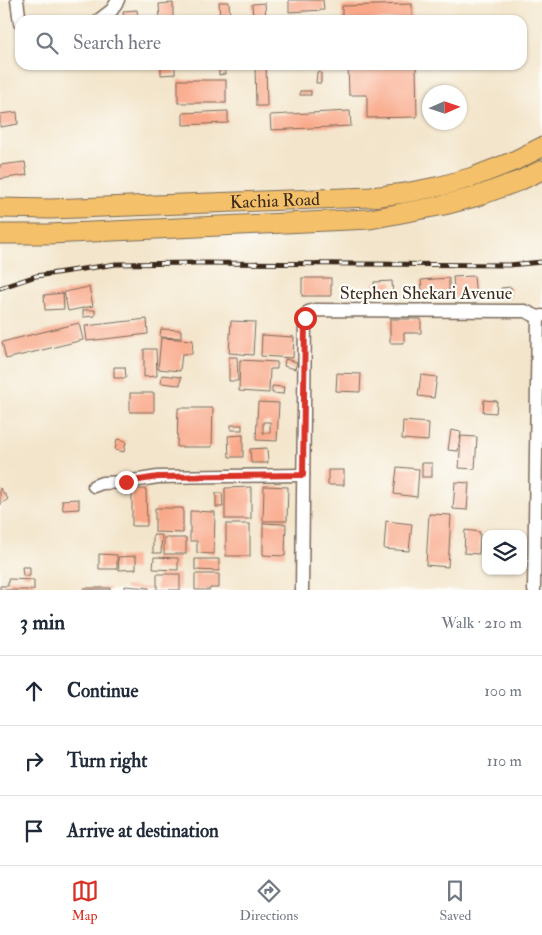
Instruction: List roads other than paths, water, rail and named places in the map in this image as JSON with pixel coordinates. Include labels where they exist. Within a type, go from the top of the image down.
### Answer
[{"type":"main road","name":"Kachia Road","points":[[0,208],[50,209],[371,197],[441,186],[506,164],[542,147]]},
{"type":"main road","name":"Kachia Road","points":[[0,234],[49,234],[370,219],[444,205],[478,196],[519,181],[542,170]]},
{"type":"street","points":[[17,0],[19,15]]},
{"type":"street","points":[[106,15],[112,10],[118,0]]},
{"type":"street","name":"Stephen Shekari Avenue","points":[[303,475],[305,318],[308,312],[314,310],[525,311],[540,316]]},
{"type":"street","points":[[534,590],[538,572],[540,316]]},
{"type":"street","points":[[94,486],[102,483],[126,482],[158,477],[303,475],[302,590]]},
{"type":"railway","points":[[0,288],[36,276],[116,264],[509,265],[542,262]]}]
